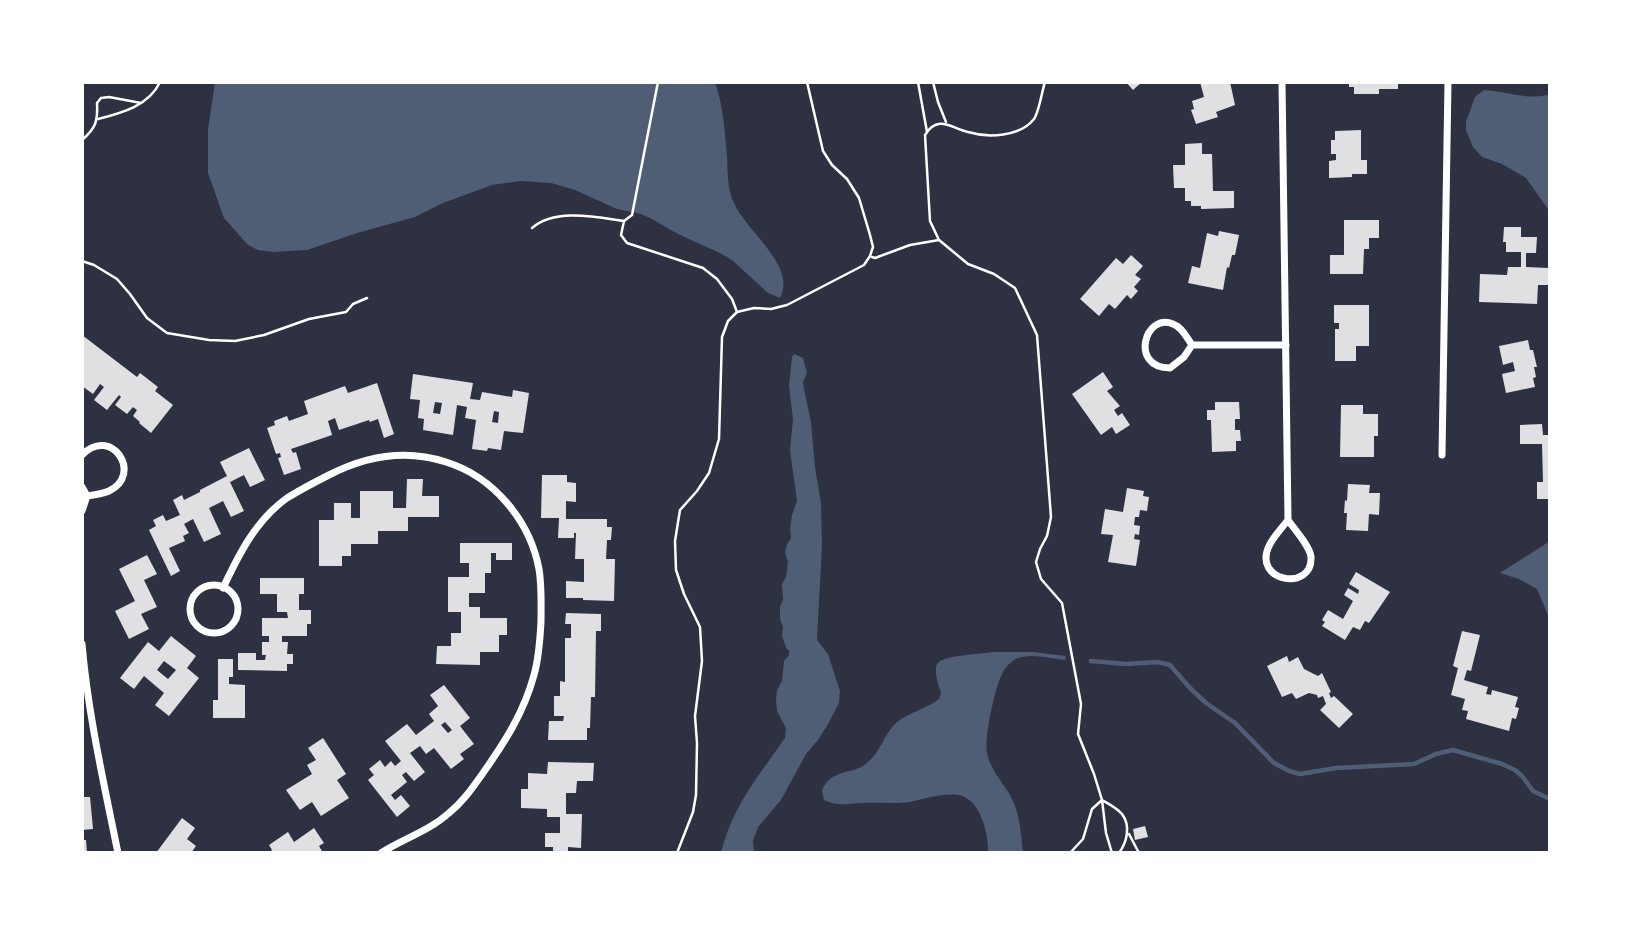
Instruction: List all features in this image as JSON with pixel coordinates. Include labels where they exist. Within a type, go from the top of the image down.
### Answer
[{"type":"street","points":[[1282,82],[1288,520],[1311,556],[1306,572],[1287,579],[1272,573],[1266,556],[1269,546],[1288,520]]},
{"type":"street","points":[[1442,455],[1448,82]]},
{"type":"street","points":[[1165,323],[1180,329],[1192,345],[1184,357],[1170,368],[1156,366],[1145,350],[1145,342],[1151,329],[1165,323]]},
{"type":"street","points":[[1192,345],[1286,345]]},
{"type":"street","points":[[82,455],[96,446],[111,447],[121,456],[124,464],[122,479],[118,485],[108,492],[87,496]]},
{"type":"street","points":[[223,587],[248,539],[276,507],[342,468],[374,457],[424,457],[441,460],[463,469],[499,495],[523,526],[539,569],[541,604],[538,654],[524,705],[500,748],[453,810],[430,827],[381,853]]},
{"type":"street","points":[[82,487],[87,496],[82,511]]},
{"type":"street","points":[[223,587],[235,599],[237,615],[228,629],[212,633],[204,631],[192,620],[190,604],[200,590],[223,587]]},
{"type":"street","points":[[82,644],[88,699],[118,853]]},
{"type":"path","points":[[658,82],[632,215],[624,221],[621,235],[627,243],[703,268],[717,279],[732,299],[737,312]]},
{"type":"path","points":[[677,853],[693,812],[696,795],[695,716],[702,661],[700,626],[684,594],[676,570],[675,541],[680,510],[709,473],[719,439],[722,337],[727,321],[737,312],[787,305],[864,265],[873,247],[859,198],[823,151],[807,82]]},
{"type":"path","points":[[918,82],[927,132],[930,221],[939,240],[968,264],[994,274],[1015,288],[1037,335],[1051,517],[1047,536],[1036,562],[1041,579],[1062,603],[1081,704],[1078,734],[1102,800],[1106,833],[1112,853]]},
{"type":"path","points":[[933,82],[946,123]]},
{"type":"path","points":[[927,132],[936,124],[946,123],[968,133],[997,135],[1017,132],[1035,118],[1045,82]]},
{"type":"path","points":[[98,119],[127,111],[141,103],[160,84]]},
{"type":"path","points":[[82,139],[98,119],[97,103],[101,99],[108,97],[141,103]]},
{"type":"path","points":[[532,228],[539,222],[571,215],[624,221]]},
{"type":"path","points":[[870,257],[875,258],[910,245],[939,240]]},
{"type":"path","points":[[82,261],[117,279],[148,318],[167,333],[209,340],[235,341],[264,335],[309,319],[346,312],[353,304],[368,298]]},
{"type":"path","points":[[1102,800],[1123,814],[1128,832],[1139,853]]},
{"type":"path","points":[[1070,853],[1083,839],[1092,809],[1102,800]]},
{"type":"path","points":[[1119,853],[1128,832]]},
{"type":"water","points":[[215,82],[715,82],[723,119],[731,194],[741,215],[768,250],[782,274],[780,298],[768,293],[722,254],[641,214],[617,209],[575,190],[551,183],[521,181],[492,185],[443,203],[415,217],[307,250],[258,250],[248,245],[224,218],[208,173],[208,130]]},
{"type":"water","points":[[1484,90],[1525,96],[1550,94],[1550,212],[1526,178],[1502,164],[1482,157],[1473,147],[1466,130],[1466,122],[1475,97]]},
{"type":"water","points":[[794,354],[803,358],[807,373],[803,382],[821,503],[822,545],[817,640],[828,654],[840,691],[839,703],[818,740],[806,754],[781,800],[758,827],[753,841],[754,853],[721,853],[739,806],[785,738],[786,728],[777,711],[776,701],[784,661],[789,655],[782,636],[780,606],[788,562],[785,553],[791,538],[792,515],[797,501],[790,450],[793,419],[789,386]]},
{"type":"water","points":[[1550,541],[1550,620],[1537,589],[1500,573]]},
{"type":"water","points":[[993,652],[1033,652],[1066,656],[1065,660],[1033,656],[1019,658],[1002,674],[996,690],[987,736],[987,753],[1016,809],[1023,853],[988,853],[982,818],[972,803],[958,795],[898,803],[842,804],[824,800],[822,790],[831,778],[867,763],[896,723],[939,699],[941,692],[936,670],[940,661]]},
{"type":"building","points":[[1126,82],[1142,82],[1133,90]]},
{"type":"building","points":[[1200,82],[1230,82],[1235,105],[1216,112],[1218,117],[1196,124],[1191,110],[1194,109],[1192,101],[1204,97]]},
{"type":"building","points":[[1349,82],[1398,82],[1398,89],[1379,89],[1379,94],[1354,94],[1354,87],[1349,87]]},
{"type":"building","points":[[1361,130],[1361,160],[1367,160],[1367,174],[1329,178],[1329,161],[1336,160],[1336,154],[1331,154],[1331,140],[1335,140],[1335,131]]},
{"type":"building","points":[[1202,143],[1202,154],[1212,154],[1213,191],[1234,191],[1234,208],[1201,209],[1201,206],[1191,206],[1191,201],[1185,201],[1185,188],[1174,188],[1173,165],[1185,165],[1185,144]]},
{"type":"building","points":[[1344,220],[1379,220],[1379,238],[1369,238],[1369,249],[1364,249],[1363,274],[1330,274],[1330,255],[1344,255]]},
{"type":"building","points":[[1504,227],[1521,227],[1521,237],[1537,237],[1536,253],[1526,253],[1526,267],[1549,268],[1548,285],[1538,285],[1537,304],[1479,302],[1480,274],[1507,275],[1508,267],[1521,267],[1521,252],[1506,252],[1506,242],[1503,242]]},
{"type":"building","points":[[1219,231],[1239,235],[1235,255],[1232,255],[1229,268],[1227,267],[1223,290],[1188,283],[1192,266],[1200,268],[1207,233],[1218,236]]},
{"type":"building","points":[[1131,255],[1143,266],[1135,275],[1141,279],[1134,287],[1138,291],[1131,299],[1127,295],[1115,309],[1109,304],[1099,316],[1080,299],[1116,258],[1123,264]]},
{"type":"building","points":[[1334,305],[1369,305],[1369,346],[1356,346],[1356,361],[1335,361],[1335,329],[1339,329],[1339,323],[1334,323]]},
{"type":"building","points":[[82,335],[137,377],[140,373],[158,387],[155,391],[173,405],[151,433],[133,416],[137,410],[133,407],[127,414],[115,405],[121,397],[119,395],[107,410],[94,400],[104,387],[100,384],[93,394],[82,386]]},
{"type":"building","points":[[1528,340],[1537,367],[1534,367],[1535,387],[1506,393],[1502,374],[1515,371],[1513,362],[1503,365],[1499,346]]},
{"type":"building","points":[[1103,372],[1113,387],[1107,391],[1120,406],[1114,410],[1118,416],[1122,413],[1130,425],[1116,434],[1112,427],[1101,435],[1072,394]]},
{"type":"building","points":[[413,374],[473,383],[470,399],[480,400],[482,392],[512,397],[513,390],[529,393],[523,433],[504,431],[501,450],[488,448],[487,451],[472,449],[476,420],[465,418],[467,407],[457,405],[453,435],[423,430],[424,419],[418,418],[420,400],[410,399]],"holes":[[[435,402],[442,403],[440,414],[433,413]],[[494,411],[499,412],[498,423],[492,422]]]},
{"type":"building","points":[[377,383],[394,434],[384,438],[378,419],[339,430],[335,418],[328,421],[332,435],[291,449],[293,453],[296,452],[301,469],[284,475],[278,458],[281,457],[280,453],[276,454],[267,428],[275,425],[274,421],[287,416],[289,421],[308,414],[304,401],[345,386],[348,393]]},
{"type":"building","points":[[1215,402],[1239,402],[1240,419],[1235,419],[1235,430],[1240,430],[1241,441],[1236,441],[1236,451],[1212,452],[1211,420],[1207,420],[1207,410],[1215,410]]},
{"type":"building","points":[[1341,405],[1363,405],[1363,414],[1378,414],[1374,457],[1340,457]]},
{"type":"building","points":[[1542,424],[1543,435],[1550,435],[1550,499],[1537,499],[1537,482],[1543,482],[1542,444],[1520,444],[1520,425]]},
{"type":"building","points":[[249,448],[265,480],[250,487],[244,475],[230,482],[244,511],[231,517],[223,501],[209,508],[221,534],[204,542],[193,519],[184,524],[189,533],[183,536],[185,541],[169,548],[180,571],[171,576],[149,530],[156,526],[153,520],[163,515],[166,521],[180,515],[173,500],[182,495],[184,500],[227,476],[220,462]]},
{"type":"building","points":[[542,475],[567,475],[567,482],[576,483],[576,502],[566,501],[566,519],[607,519],[607,527],[612,527],[611,540],[607,540],[606,559],[615,559],[614,601],[566,598],[566,581],[584,582],[584,559],[575,559],[576,533],[574,538],[558,538],[559,518],[541,518]]},
{"type":"building","points":[[407,479],[423,479],[422,496],[439,496],[439,517],[408,517],[408,531],[378,531],[378,544],[351,544],[351,556],[342,556],[342,566],[319,566],[319,520],[334,520],[334,503],[351,503],[351,518],[360,518],[360,491],[393,491],[393,508],[406,508]]},
{"type":"building","points":[[1348,484],[1370,485],[1369,493],[1380,493],[1379,515],[1369,514],[1368,531],[1346,530],[1347,513],[1344,513]]},
{"type":"building","points":[[1127,488],[1144,491],[1143,496],[1149,497],[1147,511],[1140,510],[1139,517],[1135,517],[1134,525],[1140,526],[1139,535],[1135,534],[1134,539],[1140,540],[1136,566],[1108,562],[1113,535],[1101,534],[1105,509],[1123,512]]},
{"type":"building","points":[[460,543],[512,543],[512,560],[496,560],[496,553],[491,553],[491,573],[485,573],[485,593],[469,593],[469,607],[480,607],[480,618],[507,618],[507,635],[499,635],[499,652],[480,652],[480,665],[436,664],[437,646],[451,646],[451,633],[461,633],[461,612],[448,612],[448,577],[469,577],[469,563],[460,563]]},
{"type":"building","points":[[147,555],[157,574],[144,580],[157,607],[141,614],[149,629],[129,639],[115,611],[135,601],[119,569]]},
{"type":"building","points":[[1356,572],[1390,592],[1369,623],[1365,621],[1360,630],[1353,627],[1345,640],[1322,626],[1325,622],[1322,620],[1328,610],[1343,619],[1353,601],[1344,595],[1348,588],[1358,594],[1359,590],[1349,584]]},
{"type":"building","points":[[260,578],[304,578],[304,594],[299,594],[299,610],[311,610],[311,624],[307,624],[307,636],[282,636],[282,642],[288,642],[287,654],[293,654],[293,664],[287,664],[287,671],[238,670],[238,653],[256,653],[256,660],[265,660],[266,655],[262,655],[262,642],[269,642],[269,636],[262,636],[262,618],[288,618],[287,612],[277,612],[277,594],[260,594]]},
{"type":"building","points":[[566,613],[601,614],[601,631],[596,631],[595,697],[591,697],[587,740],[548,740],[549,721],[563,721],[564,716],[554,716],[554,696],[560,696],[560,681],[565,682],[565,638],[571,638],[571,624],[565,624]]},
{"type":"building","points":[[1462,631],[1480,635],[1471,671],[1467,670],[1464,680],[1488,687],[1486,694],[1491,695],[1492,690],[1518,697],[1515,707],[1519,708],[1516,719],[1512,718],[1509,731],[1466,719],[1468,711],[1462,710],[1465,699],[1451,695],[1458,668],[1453,666]]},
{"type":"building","points":[[171,636],[196,656],[187,668],[199,678],[169,716],[155,705],[164,693],[144,676],[134,689],[120,678],[148,642],[159,651]],"holes":[[[164,661],[176,670],[168,679],[157,670]]]},
{"type":"building","points":[[1287,656],[1289,662],[1298,657],[1304,669],[1318,676],[1322,673],[1331,698],[1334,696],[1353,714],[1339,728],[1320,710],[1326,704],[1323,696],[1318,698],[1317,695],[1309,693],[1296,699],[1292,693],[1282,697],[1267,666]]},
{"type":"building","points":[[218,659],[233,659],[233,677],[229,677],[229,684],[245,685],[245,718],[213,718],[213,700],[218,700]]},
{"type":"building","points":[[444,685],[470,718],[460,726],[474,744],[460,754],[464,759],[451,769],[434,748],[426,754],[420,746],[410,753],[425,772],[414,781],[406,772],[402,775],[407,782],[391,795],[395,800],[401,795],[410,806],[397,817],[368,780],[374,775],[369,769],[380,760],[385,767],[391,761],[395,766],[401,761],[385,741],[407,724],[416,735],[434,721],[429,714],[438,706],[430,695]],"holes":[[[445,722],[452,730],[448,733],[441,725]]]},
{"type":"building","points":[[323,738],[346,774],[337,780],[349,798],[321,816],[312,802],[300,810],[286,790],[312,774],[307,765],[316,760],[308,748]]},
{"type":"building","points":[[548,762],[594,763],[593,781],[577,781],[576,793],[566,793],[566,814],[582,814],[581,848],[568,847],[568,853],[553,853],[553,847],[545,847],[545,833],[560,833],[560,817],[547,817],[547,809],[521,808],[521,789],[528,789],[528,773],[547,774]]},
{"type":"building","points":[[82,797],[90,797],[93,829],[82,830]]},
{"type":"building","points":[[182,818],[195,828],[187,839],[196,846],[191,853],[156,853]]},
{"type":"building","points":[[1145,826],[1148,837],[1135,840],[1133,829]]},
{"type":"building","points":[[314,828],[324,843],[319,846],[323,853],[269,853],[272,850],[269,845],[288,832],[294,842]]},
{"type":"building","points":[[82,840],[86,840],[87,853],[82,853]]},
{"type":"waterway","points":[[1091,661],[1126,664],[1158,662],[1170,665],[1206,703],[1235,723],[1274,763],[1289,771],[1300,774],[1336,768],[1414,764],[1453,750],[1515,770],[1533,791],[1550,799]]}]
